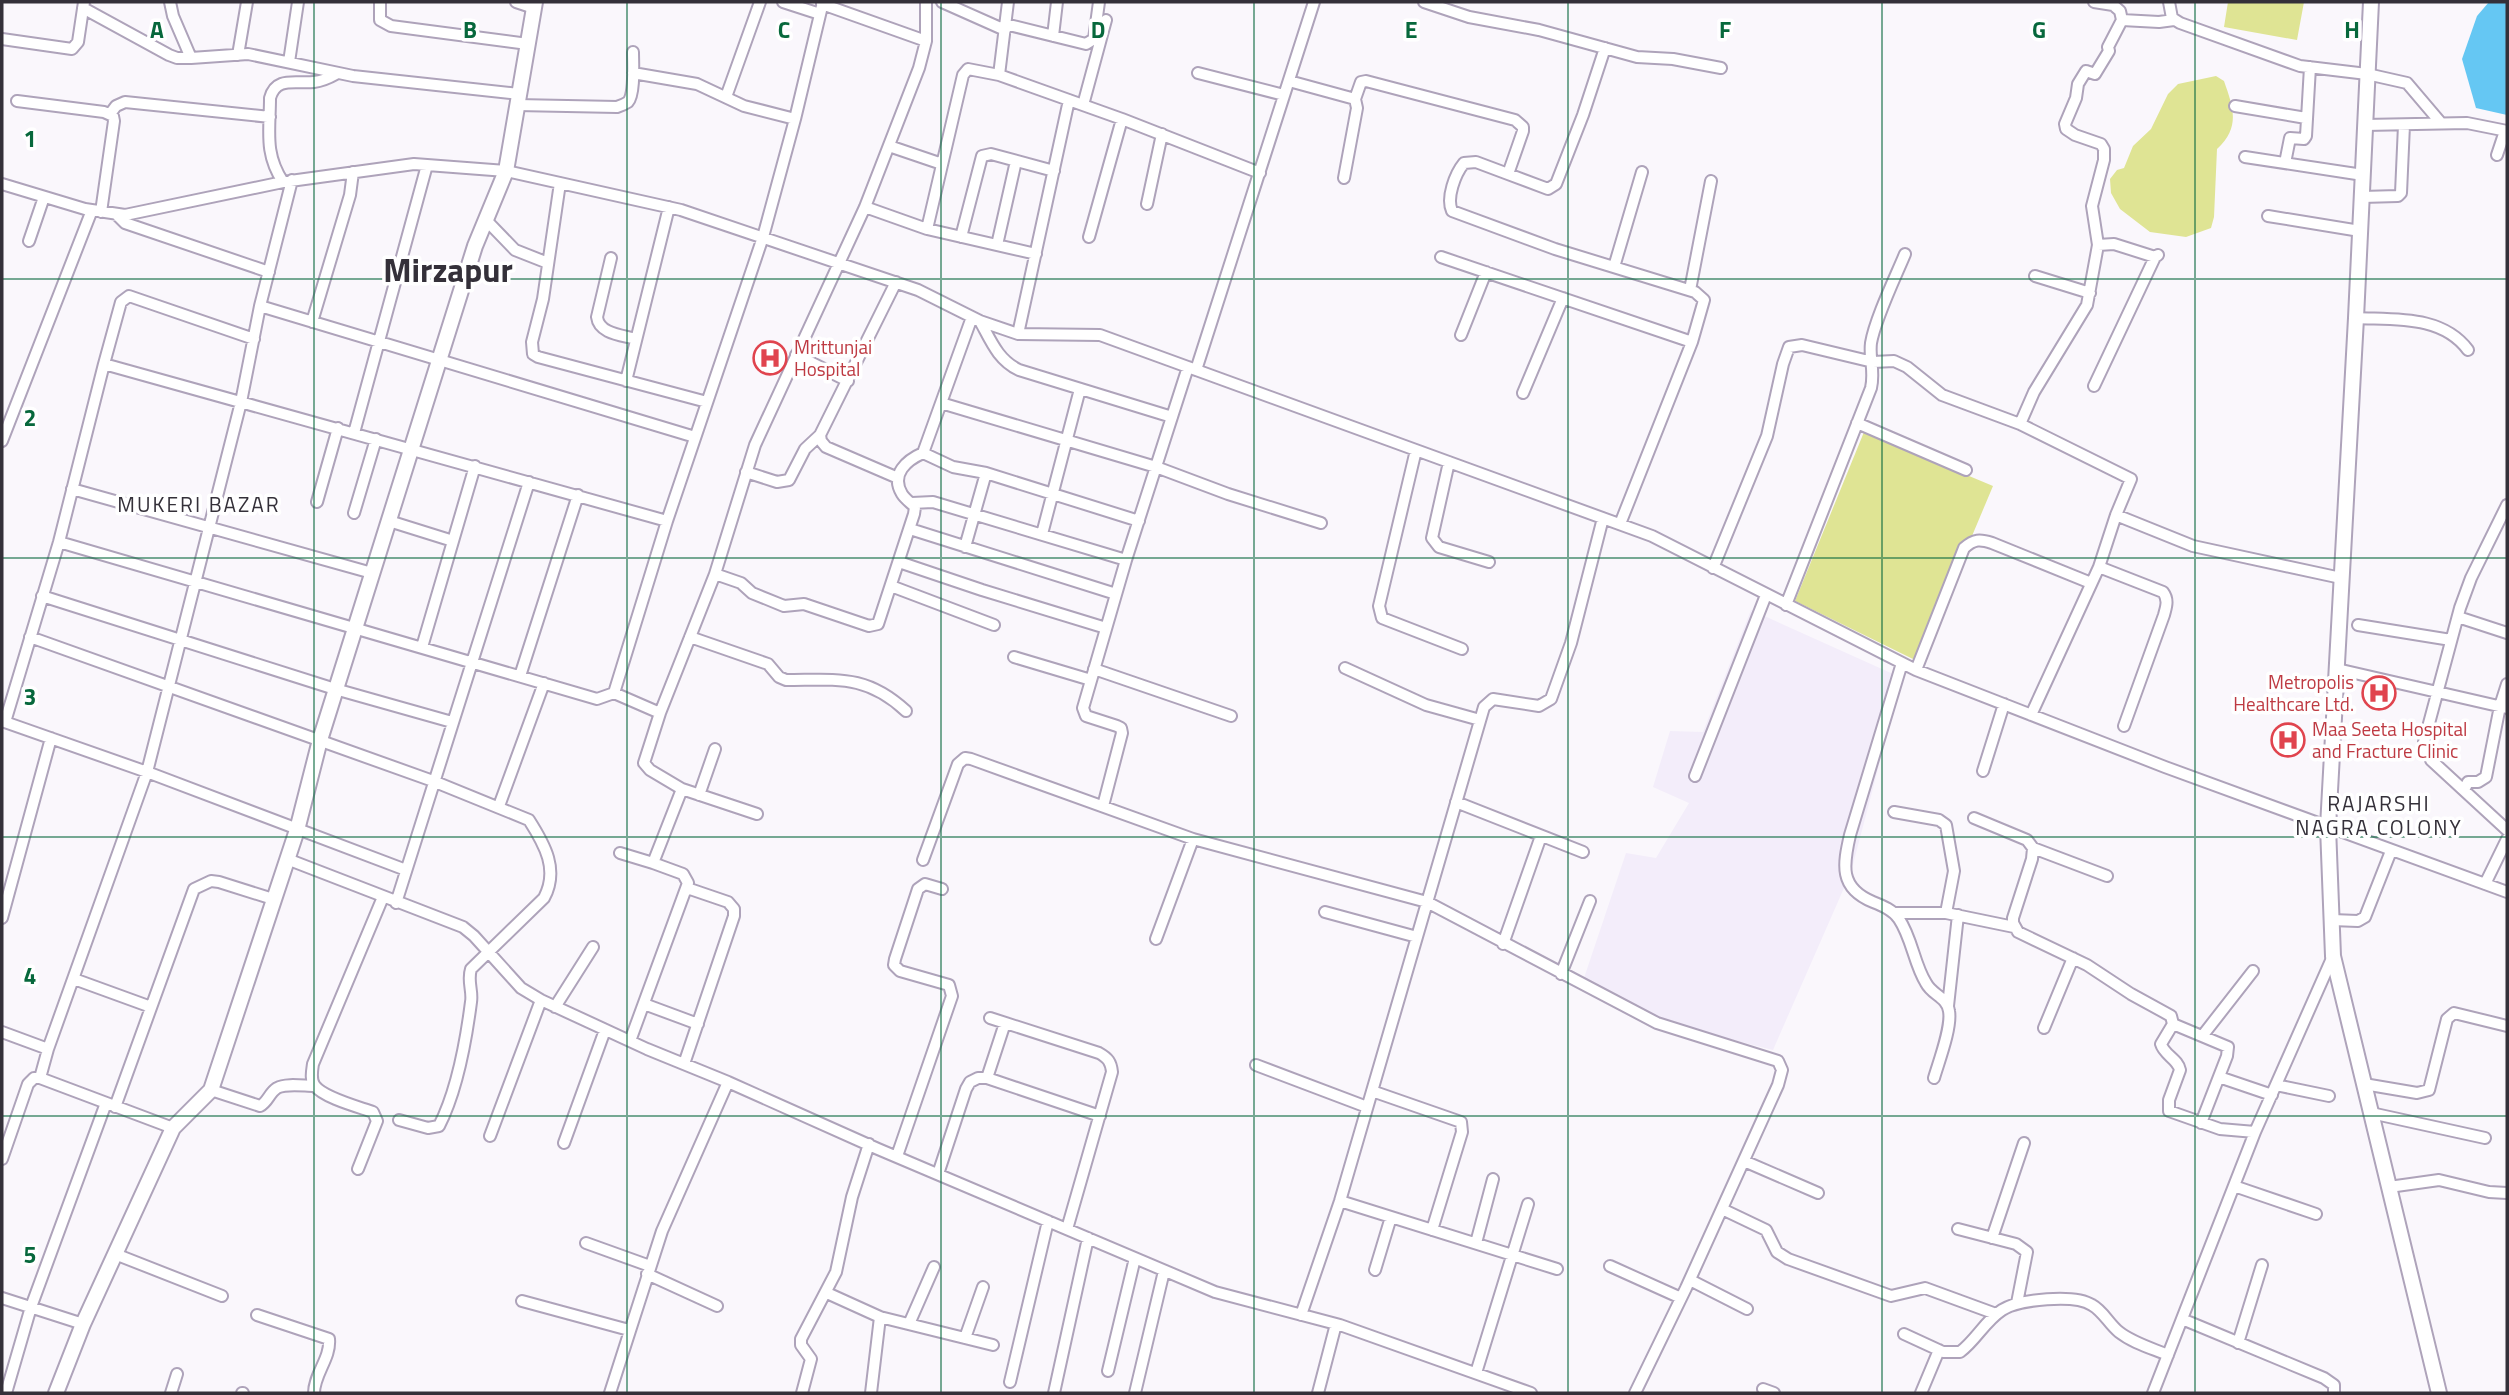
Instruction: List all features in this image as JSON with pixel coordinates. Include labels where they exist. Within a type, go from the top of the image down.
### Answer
[{"type":"main road","points":[[2371,2],[2328,827],[2333,956],[2439,1393]]},
{"type":"main road","points":[[56,1393],[83,1324],[173,1128],[211,1090],[288,859],[354,627],[475,246],[506,171],[534,5]]},
{"type":"street","points":[[170,2],[173,16],[191,58]]},
{"type":"street","points":[[238,55],[247,2]]},
{"type":"street","points":[[289,62],[298,2]]},
{"type":"street","points":[[380,2],[380,20],[391,26],[528,44]]},
{"type":"street","points":[[516,2],[534,5]]},
{"type":"street","points":[[726,97],[760,2]]},
{"type":"street","points":[[783,2],[822,7],[926,41]]},
{"type":"street","points":[[757,814],[682,789],[650,770],[644,763],[660,713],[715,574],[755,445],[865,207],[919,68],[926,41],[926,2]]},
{"type":"street","points":[[942,2],[963,6],[1005,27],[1095,44]]},
{"type":"street","points":[[999,75],[1008,2]]},
{"type":"street","points":[[1053,36],[1057,2]]},
{"type":"street","points":[[1095,44],[1100,2]]},
{"type":"street","points":[[1103,806],[1122,733],[1117,726],[1086,716],[1083,712],[1092,675],[1172,417],[1192,369],[1260,173],[1314,2]]},
{"type":"street","points":[[1424,2],[1469,17],[1530,28],[1644,59],[1665,58],[1721,68]]},
{"type":"street","points":[[2020,424],[2034,393],[2087,305],[2090,293],[2098,245],[2092,206],[2104,160],[2104,149],[2101,144],[2069,132],[2065,124],[2085,71],[2095,74],[2109,51],[2108,47],[2122,20],[2120,11],[2113,5],[2094,2]]},
{"type":"street","points":[[2169,2],[2174,20]]},
{"type":"street","points":[[2,39],[72,49],[78,42],[84,5],[177,58],[256,55],[336,74],[518,100],[617,107],[629,101],[634,52]]},
{"type":"street","points":[[614,693],[667,521],[763,237],[822,7]]},
{"type":"street","points":[[1083,105],[1095,44],[1106,20]]},
{"type":"street","points":[[2122,20],[2174,20],[2300,66],[2367,74],[2407,83],[2441,123]]},
{"type":"street","points":[[1605,48],[1556,184],[1548,189],[1543,188],[1476,162],[1464,163],[1449,199],[1452,211],[1555,249],[1690,290],[1701,295],[1704,300],[1692,342],[1620,524]]},
{"type":"street","points":[[2285,163],[2290,138],[2304,139],[2306,136],[2311,67]]},
{"type":"street","points":[[927,229],[965,71],[972,69],[999,75],[1122,119],[1260,173]]},
{"type":"street","points":[[633,73],[697,84],[744,106],[795,119]]},
{"type":"street","points":[[40,1078],[147,772],[241,402],[287,181],[271,160],[270,98],[276,85],[282,82],[318,81],[336,74]]},
{"type":"street","points":[[1198,74],[1284,95]]},
{"type":"street","points":[[1289,80],[1355,99]]},
{"type":"street","points":[[1344,178],[1357,108],[1355,99],[1358,86],[1366,81],[1516,120],[1523,127],[1508,174]]},
{"type":"street","points":[[1018,334],[1069,100]]},
{"type":"street","points":[[18,101],[110,114]]},
{"type":"street","points":[[110,114],[116,106],[125,102],[270,117]]},
{"type":"street","points":[[2235,106],[2306,118]]},
{"type":"street","points":[[2,441],[96,211],[114,121],[110,114]]},
{"type":"street","points":[[1089,237],[1122,119]]},
{"type":"street","points":[[2365,125],[2467,123],[2506,131],[2497,155]]},
{"type":"street","points":[[2361,197],[2398,196],[2401,193],[2404,125]]},
{"type":"street","points":[[1147,204],[1162,134]]},
{"type":"street","points":[[889,146],[942,164]]},
{"type":"street","points":[[961,237],[982,156],[991,154],[1054,172]]},
{"type":"street","points":[[2245,157],[2363,175]]},
{"type":"street","points":[[997,245],[1016,161]]},
{"type":"street","points":[[2,184],[96,211],[125,215],[287,181],[414,164],[506,171],[669,207],[918,290],[976,319],[1018,334],[1100,335],[1653,536],[1916,670],[2391,851],[2507,892]]},
{"type":"street","points":[[354,433],[427,165]]},
{"type":"street","points":[[312,322],[350,195],[353,172]]},
{"type":"street","points":[[1614,267],[1642,172]]},
{"type":"street","points":[[1690,290],[1711,181]]},
{"type":"street","points":[[560,183],[543,299],[532,342],[533,354],[707,402]]},
{"type":"street","points":[[29,241],[44,197]]},
{"type":"street","points":[[626,381],[669,207]]},
{"type":"street","points":[[865,207],[927,229],[1036,254]]},
{"type":"street","points":[[116,214],[125,223],[269,272]]},
{"type":"street","points":[[2268,216],[2360,231]]},
{"type":"street","points":[[486,220],[515,250],[548,262]]},
{"type":"street","points":[[2094,386],[2156,256],[2114,244],[2098,245]]},
{"type":"street","points":[[1786,605],[1871,388],[1873,336],[1905,254]]},
{"type":"street","points":[[1441,257],[1692,342]]},
{"type":"street","points":[[611,258],[597,317],[598,324],[602,329],[636,339]]},
{"type":"street","points":[[1461,335],[1486,272]]},
{"type":"street","points":[[2035,276],[2090,293]]},
{"type":"street","points":[[746,472],[777,482],[789,480],[805,449],[820,435],[896,282]]},
{"type":"street","points":[[254,339],[129,296],[121,302],[59,542],[3,721],[147,772],[406,870]]},
{"type":"street","points":[[1523,393],[1563,298]]},
{"type":"street","points":[[260,306],[695,437]]},
{"type":"street","points":[[2356,318],[2428,323],[2452,334],[2468,349]]},
{"type":"street","points":[[976,319],[1000,358],[1008,365],[1172,417]]},
{"type":"street","points":[[715,574],[741,583],[752,593],[784,606],[804,604],[869,626],[878,624],[915,507],[903,496],[898,478],[904,463],[923,453],[976,319]]},
{"type":"street","points":[[1713,568],[1767,436],[1789,347],[1802,345],[1873,362],[1900,363],[1942,395],[2020,424],[2132,479],[2116,515],[2099,567],[2031,715]]},
{"type":"street","points":[[796,355],[848,381]]},
{"type":"street","points":[[104,364],[667,521]]},
{"type":"street","points":[[1042,534],[1080,389]]},
{"type":"street","points":[[941,403],[1156,467],[1228,494],[1321,523]]},
{"type":"street","points":[[1857,423],[1966,470]]},
{"type":"street","points":[[317,502],[338,428]]},
{"type":"street","points":[[820,435],[821,442],[826,447],[898,478]]},
{"type":"street","points":[[354,513],[376,439]]},
{"type":"street","points":[[1416,450],[1379,613],[1382,618],[1462,649]]},
{"type":"street","points":[[923,453],[953,467],[986,473],[1139,521]]},
{"type":"street","points":[[1450,462],[1432,538],[1439,547],[1489,562]]},
{"type":"street","points":[[422,647],[475,466]]},
{"type":"street","points":[[965,547],[986,473]]},
{"type":"street","points":[[396,903],[529,482]]},
{"type":"street","points":[[72,489],[372,573]]},
{"type":"street","points":[[520,676],[578,495]]},
{"type":"street","points":[[912,503],[933,502],[1126,560]]},
{"type":"street","points":[[2507,505],[2471,578],[2425,734],[2431,760],[2507,830]]},
{"type":"street","points":[[2116,515],[2193,546],[2342,578]]},
{"type":"street","points":[[1301,1315],[1340,1201],[1484,707],[1493,699],[1539,706],[1551,699],[1571,643],[1603,518]]},
{"type":"street","points":[[389,521],[453,541]]},
{"type":"street","points":[[910,529],[1116,594]]},
{"type":"street","points":[[1916,670],[1964,548],[1971,542],[1980,540],[1992,543],[2091,583]]},
{"type":"street","points":[[59,542],[597,699],[614,693],[660,713]]},
{"type":"street","points":[[899,562],[1106,628]]},
{"type":"street","points":[[2099,567],[2163,592],[2166,597],[2164,615],[2124,726]]},
{"type":"street","points":[[891,586],[994,625]]},
{"type":"street","points":[[1695,776],[1766,595]]},
{"type":"street","points":[[43,596],[335,690],[452,722]]},
{"type":"street","points":[[2458,617],[2507,633]]},
{"type":"street","points":[[2358,625],[2451,640]]},
{"type":"street","points":[[30,637],[433,781],[529,820],[552,867],[552,878],[544,898],[471,969],[469,974],[472,999],[463,1050],[439,1126],[428,1128],[400,1120]]},
{"type":"street","points":[[690,637],[768,664],[779,677],[786,680],[846,680],[862,684],[889,696],[906,712]]},
{"type":"street","points":[[1013,657],[1092,675],[1231,716]]},
{"type":"street","points":[[1902,663],[1850,835],[1845,872],[1855,891],[1894,913],[1900,921],[1927,986],[1944,999],[1948,1006]]},
{"type":"street","points":[[1345,668],[1426,705],[1480,720]]},
{"type":"street","points":[[2337,669],[2503,707]]},
{"type":"street","points":[[499,806],[544,683]]},
{"type":"street","points":[[2464,790],[2468,782],[2478,782],[2486,777],[2507,684]]},
{"type":"street","points":[[1983,771],[2004,704]]},
{"type":"street","points":[[2,918],[51,738]]},
{"type":"street","points":[[699,795],[715,748]]},
{"type":"street","points":[[923,860],[958,764],[965,758],[1193,839],[1427,902],[1657,1023],[1779,1062],[1782,1076],[1690,1280],[1635,1393]]},
{"type":"street","points":[[653,863],[682,789]]},
{"type":"street","points":[[1456,802],[1583,852]]},
{"type":"street","points":[[1894,812],[1939,820],[1946,825],[1954,871],[1949,1021],[1934,1078]]},
{"type":"street","points":[[1974,818],[2027,840],[2034,848],[2107,876]]},
{"type":"street","points":[[1503,944],[1541,836]]},
{"type":"street","points":[[1156,939],[1193,839]]},
{"type":"street","points":[[2484,884],[2507,839]]},
{"type":"street","points":[[2014,927],[2013,918],[2034,848]]},
{"type":"street","points":[[2332,920],[2358,921],[2365,917],[2391,851]]},
{"type":"street","points":[[620,853],[683,874],[688,883],[630,1041]]},
{"type":"street","points":[[288,859],[463,928],[521,988],[555,1007],[938,1174],[1216,1292],[1336,1324],[1475,1373],[1508,1389],[1531,1393]]},
{"type":"street","points":[[6,1393],[31,1307],[151,1007],[194,889],[211,881],[219,882],[273,899]]},
{"type":"street","points":[[897,1156],[952,996],[948,985],[900,971],[894,965],[918,889],[925,884],[942,889]]},
{"type":"street","points":[[684,1064],[734,909],[728,902],[687,888]]},
{"type":"street","points":[[358,1169],[377,1121],[376,1116],[373,1112],[325,1094],[314,1086],[311,1077],[313,1064],[383,897]]},
{"type":"street","points":[[1562,974],[1590,901]]},
{"type":"street","points":[[1325,912],[1417,937]]},
{"type":"street","points":[[1894,913],[1952,914],[2014,927],[2022,935],[2073,958],[2171,1016],[2173,1024],[2161,1044],[2180,1066],[2180,1070],[2168,1108],[2173,1114],[2220,1129],[2255,1132]]},
{"type":"street","points":[[555,1007],[593,947]]},
{"type":"street","points":[[2153,1393],[2255,1132],[2333,956]]},
{"type":"street","points":[[2044,1028],[2073,958]]},
{"type":"street","points":[[2203,1035],[2253,971]]},
{"type":"street","points":[[74,979],[151,1007]]},
{"type":"street","points":[[490,1136],[541,1000]]},
{"type":"street","points":[[644,1004],[698,1024]]},
{"type":"street","points":[[2364,1084],[2417,1093],[2429,1090],[2447,1019],[2454,1013],[2507,1026]]},
{"type":"street","points":[[990,1018],[1107,1057],[1112,1072],[1067,1229]]},
{"type":"street","points":[[988,1078],[1005,1023]]},
{"type":"street","points":[[2173,1024],[2228,1047],[2201,1123]]},
{"type":"street","points":[[564,1143],[605,1030]]},
{"type":"street","points":[[2,1032],[48,1049]]},
{"type":"street","points":[[1256,1065],[1367,1107]]},
{"type":"street","points":[[2219,1077],[2274,1090],[2329,1096]]},
{"type":"street","points":[[2,1159],[28,1084],[30,1080],[40,1078],[173,1128]]},
{"type":"street","points":[[938,1174],[970,1082],[988,1078],[1100,1116]]},
{"type":"street","points":[[610,1393],[662,1231],[728,1082]]},
{"type":"street","points":[[211,1090],[260,1106],[265,1104],[275,1089],[314,1086]]},
{"type":"street","points":[[1372,1091],[1461,1122],[1462,1132],[1432,1230]]},
{"type":"street","points":[[2371,1113],[2485,1138]]},
{"type":"street","points":[[1992,1238],[2024,1143]]},
{"type":"street","points":[[802,1393],[811,1359],[801,1345],[801,1339],[827,1293],[840,1259],[852,1197],[869,1144]]},
{"type":"street","points":[[1744,1161],[1818,1194]]},
{"type":"street","points":[[1476,1243],[1493,1179]]},
{"type":"street","points":[[2389,1186],[2439,1180],[2489,1192],[2507,1193]]},
{"type":"street","points":[[2234,1186],[2316,1214]]},
{"type":"street","points":[[1340,1201],[1557,1269]]},
{"type":"street","points":[[1475,1373],[1528,1203]]},
{"type":"street","points":[[1722,1209],[1766,1230],[1777,1252],[1788,1259],[1891,1296],[1925,1288],[1996,1314]]},
{"type":"street","points":[[1376,1270],[1391,1217]]},
{"type":"street","points":[[1010,1382],[1048,1221]]},
{"type":"street","points":[[1958,1229],[2016,1244],[2027,1252],[2017,1303]]},
{"type":"street","points":[[1054,1393],[1088,1238]]},
{"type":"street","points":[[586,1243],[648,1270],[717,1306]]},
{"type":"street","points":[[115,1254],[222,1296]]},
{"type":"street","points":[[1108,1371],[1135,1258]]},
{"type":"street","points":[[2238,1343],[2262,1265]]},
{"type":"street","points":[[1610,1266],[1681,1298]]},
{"type":"street","points":[[909,1324],[933,1267]]},
{"type":"street","points":[[1139,1392],[1164,1270]]},
{"type":"street","points":[[1690,1280],[1747,1309]]},
{"type":"street","points":[[965,1338],[983,1287]]},
{"type":"street","points":[[827,1293],[880,1317],[993,1345]]},
{"type":"street","points":[[2,1298],[83,1324]]},
{"type":"street","points":[[1904,1334],[1939,1350],[1960,1352],[1996,1314],[2017,1303],[2047,1300],[2092,1304],[2125,1336],[2168,1355]]},
{"type":"street","points":[[522,1301],[629,1330]]},
{"type":"street","points":[[257,1315],[328,1339],[329,1349],[314,1386],[314,1393]]},
{"type":"street","points":[[871,1393],[880,1317]]},
{"type":"street","points":[[2182,1319],[2324,1378],[2334,1385],[2334,1393]]},
{"type":"street","points":[[1318,1393],[1336,1324]]},
{"type":"street","points":[[1921,1393],[1939,1350]]},
{"type":"street","points":[[171,1393],[177,1374]]},
{"type":"shaded area","points":[[1751,610],[1902,678],[1851,872],[1773,1050],[1673,1025],[1584,978],[1626,853],[1656,858],[1689,803],[1653,787],[1670,731],[1703,732]]},
{"type":"green space","points":[[2228,2],[2304,2],[2297,40],[2224,27]]},
{"type":"green space","points":[[2216,76],[2224,81],[2233,116],[2229,133],[2217,149],[2214,217],[2211,228],[2186,237],[2150,232],[2120,209],[2111,193],[2110,179],[2117,170],[2124,168],[2133,146],[2151,129],[2168,94],[2178,84]]},
{"type":"green space","points":[[1864,432],[1993,486],[1919,662],[1795,601]]},
{"type":"water","points":[[2489,2],[2507,2],[2507,115],[2476,108],[2462,59],[2477,16]]},
{"type":"place","name":"Mrittunjai Hospital","points":[[770,358]]},
{"type":"place","name":"Metropolis Healthcare Ltd.","points":[[2379,693]]},
{"type":"place","name":"Maa Seeta Hospital and Fracture Clinic","points":[[2288,740]]},
{"type":"district","name":"Mirzapur","points":[[448,270]]},
{"type":"district","name":"MUKERI BAZAR","points":[[199,505]]},
{"type":"district","name":"RAJARSHI NAGRA COLONY","points":[[2379,816]]}]
